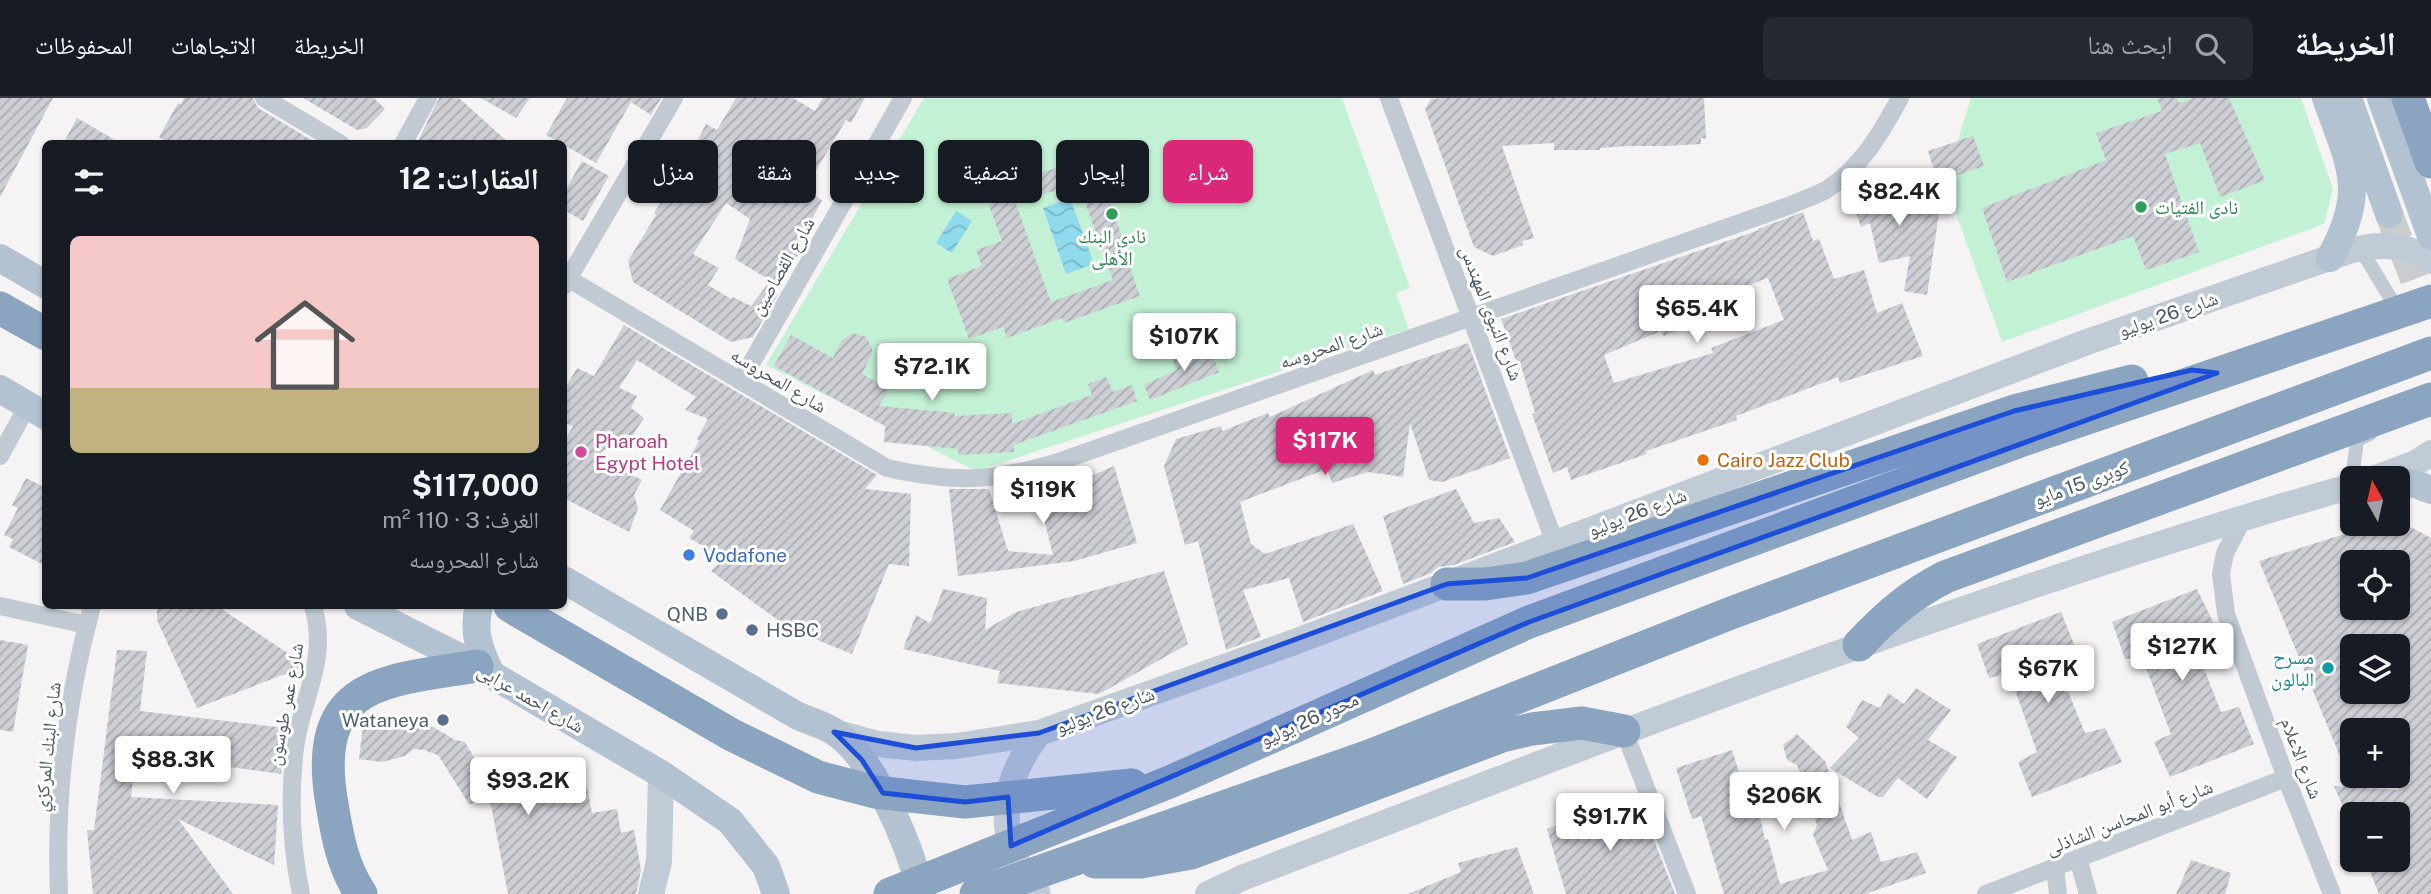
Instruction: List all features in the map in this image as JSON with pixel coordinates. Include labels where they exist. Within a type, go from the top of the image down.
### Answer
[{"type":"highway","points":[[2408,98],[2431,162]]},
{"type":"highway","points":[[1447,584],[1485,584],[1527,578],[2014,411],[2168,373],[2192,370],[2217,373],[2431,301]]},
{"type":"highway","points":[[0,308],[42,332]]},
{"type":"highway","name":"كوبرى 15 مايو","points":[[1076,860],[1369,755],[1731,613],[2429,358]]},
{"type":"highway","name":"محور 26 يوليو","points":[[890,894],[1172,781],[1487,639],[2020,441],[2217,373]]},
{"type":"highway","points":[[1859,645],[1894,609],[1917,592],[1945,577],[2431,399]]},
{"type":"highway","points":[[515,609],[762,752],[818,777],[875,792],[965,802],[1172,781]]},
{"type":"highway","points":[[361,894],[338,844],[329,782],[328,753],[336,724],[353,701],[378,684],[392,680],[484,670]]},
{"type":"highway","points":[[976,894],[1076,860],[1141,862],[1191,853],[1473,746],[1532,729],[1582,723],[1624,731]]},
{"type":"main road","points":[[2326,98],[2348,159],[2353,182],[2349,218],[2330,258]]},
{"type":"main road","points":[[2348,98],[2389,214]]},
{"type":"main road","points":[[2381,98],[2431,236]]},
{"type":"main road","name":"شارع 26 يوليو","points":[[834,732],[878,744],[916,748],[956,746],[1039,733],[1447,584],[2087,341],[2330,258],[2369,245],[2389,245],[2410,249],[2431,261]]},
{"type":"main road","points":[[0,258],[42,283]]},
{"type":"main road","points":[[0,389],[37,411]]},
{"type":"main road","points":[[2408,466],[2431,453]]},
{"type":"main road","points":[[2410,483],[2431,490]]},
{"type":"main road","points":[[1208,894],[1242,878],[1624,731],[1859,645],[2244,517],[2340,490]]},
{"type":"main road","points":[[567,582],[798,716],[834,732],[862,760],[880,789],[908,849],[922,894]]},
{"type":"main road","name":"شارع احمد عرابى","points":[[366,609],[484,670],[661,774],[730,821],[766,866],[776,894]]},
{"type":"main road","points":[[478,609],[475,627],[484,670]]},
{"type":"main road","points":[[1038,894],[1016,862],[1006,817],[1014,772],[1039,733]]},
{"type":"main road","points":[[651,894],[657,874],[661,837],[661,774]]},
{"type":"street","points":[[264,98],[334,140]]},
{"type":"street","points":[[405,140],[428,98]]},
{"type":"street","points":[[567,277],[674,98]]},
{"type":"street","name":"شارع القصاصين","points":[[741,381],[902,98]]},
{"type":"street","name":"شارع النبوى المهندس","points":[[1389,98],[1555,543]]},
{"type":"street","name":"شارع المحروسه","points":[[567,281],[887,468],[930,478],[973,480],[1016,475],[1791,205],[1825,190],[1855,166],[1879,136],[1900,98]]},
{"type":"street","points":[[2360,248],[2390,299]]},
{"type":"street","points":[[0,456],[37,411]]},
{"type":"street","points":[[2354,466],[2357,440],[2379,430]]},
{"type":"street","name":"شارع الاعلام","points":[[2244,517],[2224,554],[2221,573],[2226,614],[2332,894]]},
{"type":"street","points":[[0,606],[87,625]]},
{"type":"street","name":"شارع البنك المركزي","points":[[59,894],[64,763],[72,702],[91,609]]},
{"type":"street","name":"شارع عمر طوسون","points":[[301,894],[293,858],[291,803],[299,724],[318,654],[314,609]]},
{"type":"street","points":[[1624,731],[1687,894]]},
{"type":"street","name":"شارع أبو المحاسن الشاذلى","points":[[1986,894],[2286,778]]},
{"type":"street","points":[[2078,858],[2088,894]]},
{"type":"street","points":[[2055,867],[2058,894]]},
{"type":"highlighted area","points":[[2192,370],[2217,373],[1529,622],[1011,846],[1008,797],[965,802],[883,793],[862,760],[834,732],[916,748],[1039,733],[1447,584],[1527,578],[2014,411]]},
{"type":"green space","name":"نادى البنك الأهلى","points":[[924,98],[1342,98],[1410,288],[1396,293],[1409,329],[976,471],[766,365],[862,203],[924,203],[924,140],[899,140]]},
{"type":"green space","name":"نادى الفتيات","points":[[1971,98],[2301,98],[2333,189],[2324,224],[2002,342],[1945,183]]},
{"type":"water","points":[[1056,203],[1072,203],[1094,264],[1066,274],[1043,208]]},
{"type":"water","points":[[956,211],[972,221],[952,253],[936,243]]},
{"type":"building","points":[[0,98],[53,98],[0,197]]},
{"type":"building","points":[[184,98],[253,98],[258,108],[311,140],[164,140],[159,137],[178,103],[181,104]]},
{"type":"building","points":[[303,98],[374,98],[385,109],[367,128],[357,130]]},
{"type":"building","points":[[439,98],[459,98],[506,140],[418,140]]},
{"type":"building","points":[[481,98],[530,98],[516,118]]},
{"type":"building","points":[[567,98],[661,98],[651,115],[631,102],[596,163],[567,147],[567,140],[555,140],[546,135]]},
{"type":"building","points":[[736,98],[793,98],[815,111],[823,98],[865,98],[851,123],[846,120],[834,140],[830,140],[830,147],[816,170],[816,140],[732,140],[732,203],[816,203],[816,196],[822,200],[798,246],[802,248],[779,286],[735,259],[750,219],[726,203],[693,254],[719,268],[708,285],[731,299],[733,297],[751,306],[767,285],[778,294],[753,337],[731,342],[633,282],[628,261],[661,203],[718,203],[718,140],[698,140],[706,124],[717,130]]},
{"type":"building","points":[[1704,98],[1706,139],[1701,138],[1701,144],[1626,146],[1600,150],[1554,150],[1554,143],[1502,146],[1534,238],[1493,256],[1474,247],[1425,109],[1431,99]]},
{"type":"building","points":[[2157,98],[2177,98],[2179,103],[2194,98],[2229,98],[2265,180],[2220,197],[2200,143],[2165,154],[2199,252],[2146,270],[2133,236],[2007,282],[1982,208],[2106,160],[2096,133],[2162,111]]},
{"type":"building","points":[[77,118],[115,140],[65,140]]},
{"type":"building","points":[[1973,136],[1984,166],[1938,182],[1928,151]]},
{"type":"building","points":[[582,161],[609,176],[583,221],[567,212],[567,188]]},
{"type":"building","points":[[1056,168],[1056,190],[1042,195],[1042,172]]},
{"type":"building","points":[[1890,173],[1898,196],[1891,198],[1940,206],[1927,295],[1904,291],[1910,256],[1879,263],[1870,223],[1861,227],[1848,188]]},
{"type":"building","points":[[1016,203],[1051,302],[1113,280],[1085,203],[1110,203],[1140,296],[1064,323],[1062,318],[1007,338],[1003,327],[969,339],[947,279],[982,266],[976,250],[1002,241],[989,205]]},
{"type":"building","points":[[1803,212],[1813,241],[1819,239],[1834,279],[1864,270],[1877,313],[1902,303],[1923,356],[1840,383],[1838,377],[1736,416],[1737,420],[1571,480],[1567,467],[1553,473],[1532,414],[1535,413],[1520,362],[1517,363],[1501,319]],"holes":[[[1768,278],[1784,320],[1711,348],[1713,353],[1614,383],[1604,355],[1661,331],[1664,336],[1695,324],[1689,310]]]},
{"type":"building","points":[[624,325],[877,475],[865,489],[911,494],[909,566],[889,564],[852,654],[790,629],[711,571],[724,558],[689,538],[694,531],[660,510],[699,441],[697,439],[708,419],[685,410],[696,397],[637,360],[619,388],[637,396],[631,408],[644,418],[632,436],[625,434],[595,457],[642,480],[634,495],[638,508],[629,532],[567,500],[567,437],[573,426],[567,424],[567,385],[577,368],[594,376]]},
{"type":"building","points":[[853,333],[866,337],[872,348],[872,354],[862,374],[889,389],[879,406],[955,413],[954,416],[1012,413],[1012,424],[1092,395],[1088,384],[1106,377],[1113,392],[1132,385],[1137,401],[1013,445],[1014,452],[959,455],[958,449],[884,442],[885,426],[774,366],[791,335],[833,358],[842,340]]},
{"type":"building","points":[[1468,343],[1510,458],[1442,482],[1429,480],[1410,423],[1403,477],[1368,472],[1332,483],[1327,469],[1240,502],[1251,544],[1265,554],[1353,524],[1383,591],[1303,622],[1289,578],[1243,590],[1261,637],[1226,650],[1198,541],[1185,545],[1164,466],[1176,439],[1221,426],[1222,431],[1268,413],[1270,417],[1373,370],[1375,375]]},
{"type":"building","points":[[1209,346],[1219,372],[1150,400],[1144,385],[1177,370],[1173,360]]},
{"type":"building","points":[[1114,466],[1137,543],[1074,561],[958,576],[949,489],[989,489],[1008,551],[1053,555],[1039,499]]},
{"type":"building","points":[[26,478],[42,486],[42,564],[9,547],[13,539],[4,535],[18,508],[12,505]]},
{"type":"building","points":[[1456,489],[1474,523],[1499,518],[1515,542],[1454,565],[1438,567],[1431,573],[1403,584],[1383,516]]},
{"type":"building","name":"مسرح البالون","points":[[2410,527],[2431,538],[2431,894],[2379,894],[2370,872],[2410,872],[2410,802],[2341,802],[2334,786],[2398,790],[2410,788],[2410,718],[2340,718],[2340,756],[2259,561],[2340,535],[2410,536]]},
{"type":"building","points":[[1164,571],[1188,644],[1099,694],[997,683],[1000,671],[903,649],[916,615],[930,623],[943,589],[987,598],[985,630],[1016,612]]},
{"type":"building","points":[[2197,589],[2214,624],[2190,633],[2221,712],[2239,707],[2254,744],[2170,777],[2154,742],[2171,734],[2142,657],[2125,659],[2112,622]]},
{"type":"building","points":[[157,609],[222,609],[304,664],[303,667],[197,708],[157,620]]},
{"type":"building","points":[[2061,612],[2076,649],[2054,657],[2085,733],[2105,728],[2122,762],[2032,797],[2018,762],[2037,752],[2009,673],[1989,678],[1977,644]]},
{"type":"building","points":[[0,640],[28,645],[13,732],[0,730]]},
{"type":"building","points":[[117,650],[147,651],[140,711],[285,728],[281,774],[136,754],[131,797],[278,805],[274,865],[178,819],[233,894],[93,894],[87,830],[94,830]]},
{"type":"building","points":[[1916,688],[1951,710],[1928,740],[1957,757],[1927,799],[1898,778],[1883,797],[1878,797],[1830,768],[1859,738],[1846,727],[1862,700],[1880,708],[1888,693],[1904,704]]},
{"type":"building","points":[[364,718],[433,727],[455,740],[465,742],[486,778],[552,760],[567,786],[586,782],[592,813],[617,809],[621,833],[634,830],[641,870],[636,894],[508,894],[490,800],[469,804],[438,755],[424,750],[414,749],[405,756],[382,762],[359,759]]},
{"type":"building","points":[[1797,734],[1825,761],[1852,840],[1871,832],[1881,862],[1917,852],[1926,873],[1865,894],[1724,894],[1701,816],[1692,819],[1676,768],[1732,750],[1749,804],[1757,802],[1765,840],[1768,839],[1780,884],[1828,870],[1813,835],[1817,825],[1797,765],[1787,760],[1783,745]]},
{"type":"building","points":[[1636,794],[1675,894],[1566,894],[1547,829]]},
{"type":"building","points":[[1517,847],[1534,894],[1408,894],[1461,872],[1458,863]]},
{"type":"building","points":[[2191,860],[2231,873],[2225,894],[2176,894]]},
{"type":"tunnel","points":[[2389,214],[2431,323]]},
{"type":"place","name":"نادى الفتيات","points":[[2141,207]]},
{"type":"place","name":"نادى البنك الأهلى","points":[[1112,214]]},
{"type":"place","name":"Pharoah Egypt Hotel","points":[[581,452]]},
{"type":"place","name":"Cairo Jazz Club","points":[[1703,460]]},
{"type":"place","name":"Vodafone","points":[[689,555]]},
{"type":"place","name":"QNB","points":[[722,614]]},
{"type":"place","name":"HSBC","points":[[752,630]]},
{"type":"place","name":"مسرح البالون","points":[[2328,668]]},
{"type":"place","name":"Wataneya","points":[[443,720]]}]
